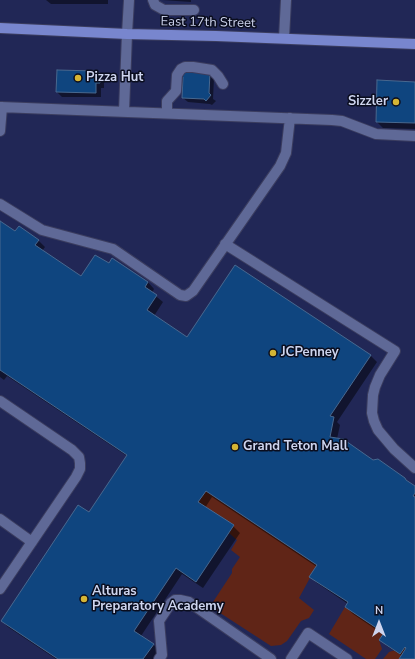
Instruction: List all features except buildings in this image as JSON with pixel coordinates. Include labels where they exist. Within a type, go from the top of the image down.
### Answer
[{"type":"main road","name":"East 17th Street","points":[[0,28],[415,44]]},
{"type":"street","points":[[124,111],[129,0]]},
{"type":"street","points":[[153,0],[155,5],[164,10],[194,10]]},
{"type":"street","points":[[284,38],[286,0]]},
{"type":"street","points":[[167,113],[168,101],[176,90],[177,75],[181,69],[193,67],[212,70],[223,84]]},
{"type":"street","points":[[0,131],[1,107],[342,121],[376,134],[415,136]]},
{"type":"street","points":[[0,204],[42,230],[113,249],[180,295],[186,296],[193,291],[280,166],[286,153],[290,118]]},
{"type":"street","points":[[226,244],[395,351],[380,375],[377,383],[373,396],[372,413],[378,430],[394,449],[415,468]]},
{"type":"street","points":[[0,401],[72,450],[79,457],[80,463],[79,473],[0,589]]},
{"type":"street","points":[[0,519],[32,542]]},
{"type":"street","points":[[159,659],[162,655],[159,621],[175,600],[180,600],[189,602],[271,659]]},
{"type":"street","points":[[291,659],[308,633],[347,659]]},
{"type":"shaded area","points":[[0,0],[415,0],[415,659],[0,659]]},
{"type":"shaded area","points":[[206,491],[317,565],[299,598],[314,610],[309,618],[301,621],[287,641],[281,645],[271,646],[214,609],[211,605],[232,573],[232,569],[240,557],[231,550],[237,540],[229,533],[234,525],[198,502]]},
{"type":"shaded area","points":[[345,607],[384,633],[379,640],[382,649],[375,659],[366,659],[329,634]]},
{"type":"shaded area","points":[[405,647],[406,648],[399,659],[383,659],[389,652]]},
{"type":"place","name":"Pizza Hut","points":[[78,78]]},
{"type":"place","name":"Sizzler","points":[[396,102]]},
{"type":"place","name":"JCPenney","points":[[273,353]]},
{"type":"place","name":"Grand Teton Mall","points":[[235,447]]},
{"type":"place","name":"Alturas Preparatory Academy","points":[[84,599]]}]
